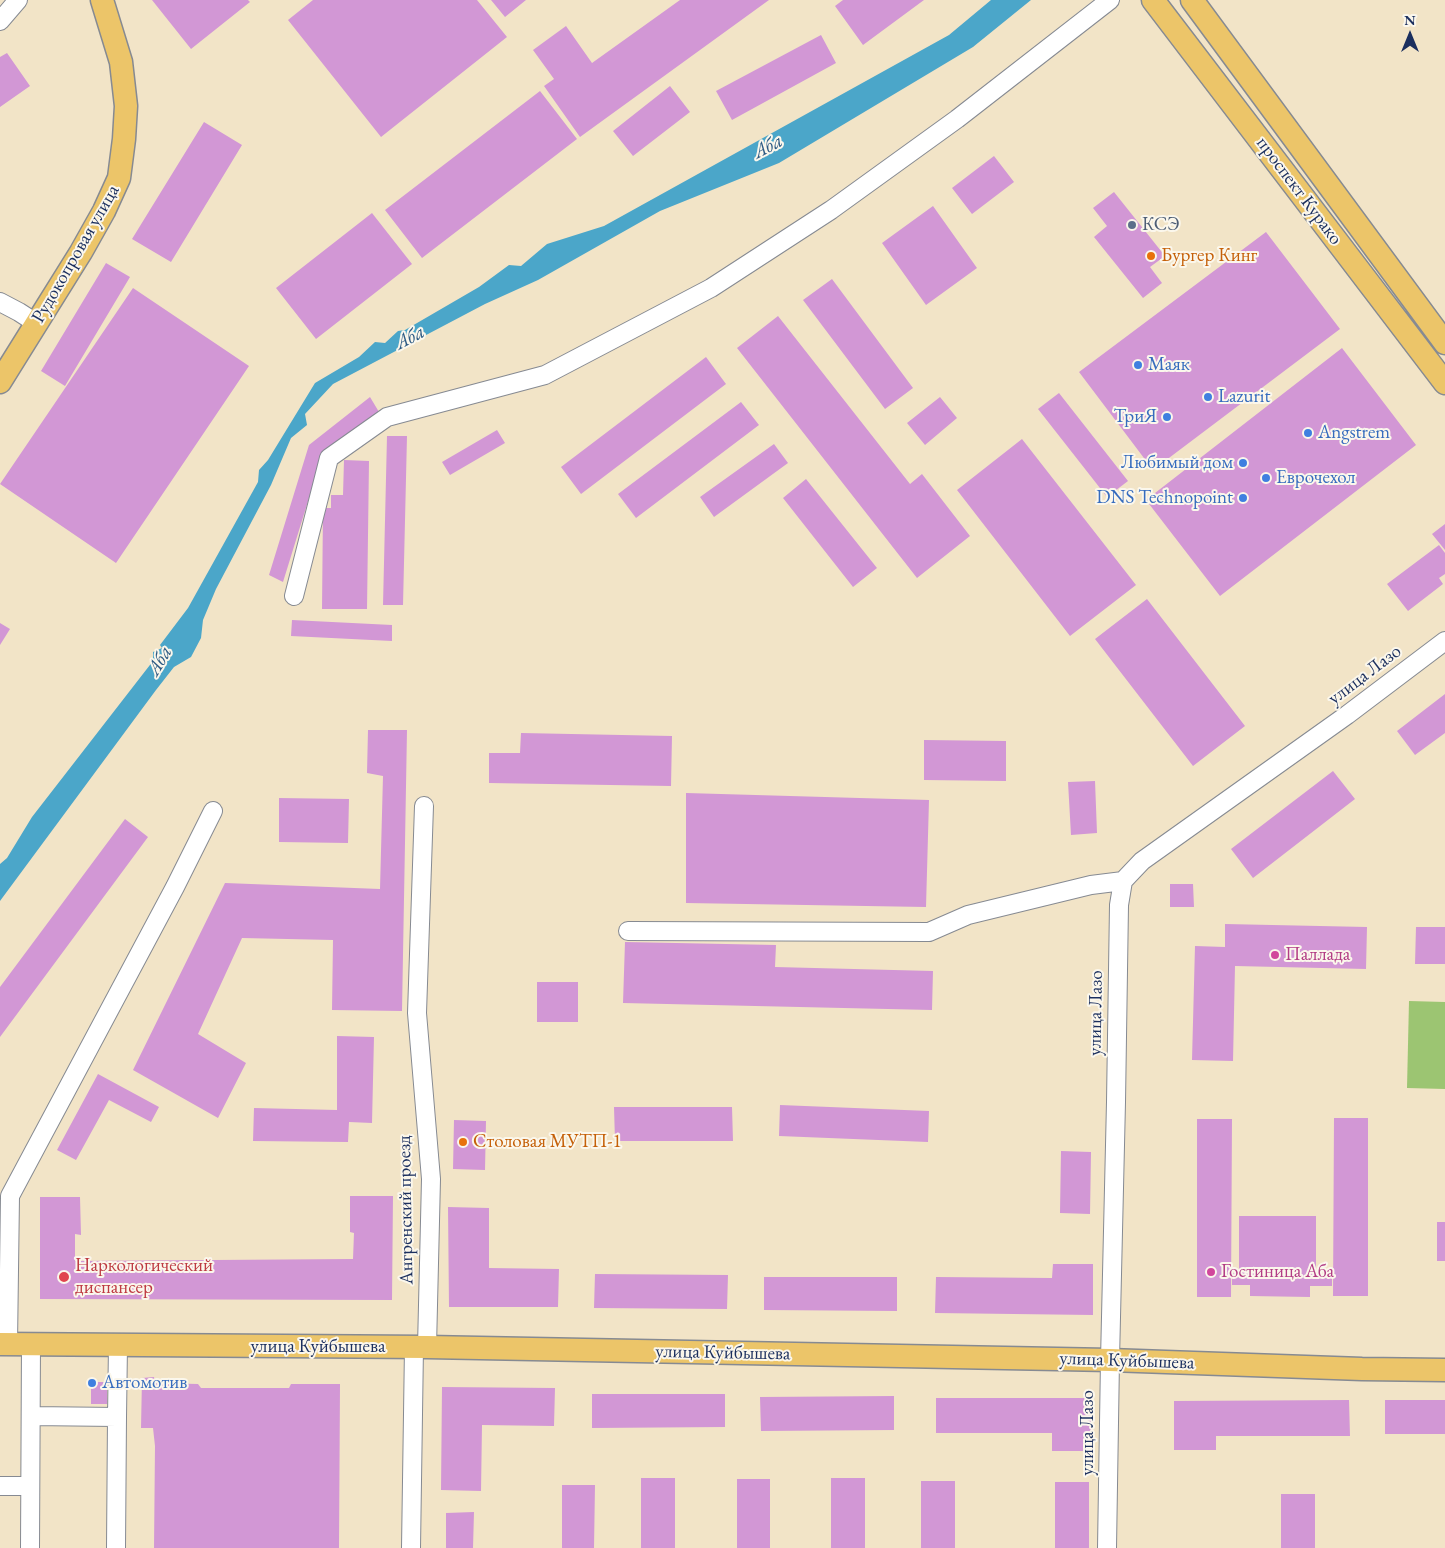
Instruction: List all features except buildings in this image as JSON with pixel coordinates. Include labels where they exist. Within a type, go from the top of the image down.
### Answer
[{"type":"main road","name":"Рудокопровая улица","points":[[0,382],[90,236],[119,178],[126,106],[121,62],[102,0]]},
{"type":"main road","name":"проспект Курако","points":[[1153,0],[1445,383]]},
{"type":"main road","name":"проспект Курако","points":[[1192,0],[1443,338]]},
{"type":"main road","name":"улица Куйбышева","points":[[4,1344],[420,1347],[1110,1360],[1362,1370],[1445,1370]]},
{"type":"street","points":[[0,21],[18,0]]},
{"type":"street","points":[[294,596],[329,458],[387,418],[545,375],[711,288],[839,205],[957,119],[1110,0]]},
{"type":"street","points":[[0,302],[36,324]]},
{"type":"street","points":[[1421,350],[1443,338]]},
{"type":"street","name":"улица Лазо","points":[[1108,1548],[1119,905],[1123,881],[1142,861],[1347,715],[1445,641]]},
{"type":"street","name":"Ангренский проезд","points":[[411,1548],[420,1347],[431,1179],[418,1012],[424,806]]},
{"type":"street","points":[[4,1344],[10,1196],[214,811]]},
{"type":"street","points":[[628,931],[929,932],[968,915],[1091,885],[1123,881]]},
{"type":"street","points":[[30,1548],[31,1344]]},
{"type":"street","points":[[116,1548],[118,1345]]},
{"type":"street","points":[[31,1416],[117,1417]]},
{"type":"street","points":[[0,1486],[30,1486]]},
{"type":"green space","points":[[1409,1001],[1445,1002],[1445,1089],[1407,1088]]},
{"type":"water","name":"Аба","points":[[991,0],[1031,0],[973,47],[779,163],[660,211],[538,280],[485,304],[333,384],[305,414],[307,425],[291,438],[271,485],[216,589],[203,620],[201,638],[191,657],[174,667],[0,901],[0,864],[7,858],[32,817],[153,661],[153,652],[162,648],[160,645],[188,608],[258,482],[259,470],[268,460],[315,383],[359,357],[375,342],[385,343],[398,331],[405,330],[479,287],[509,265],[521,266],[547,244],[604,226],[949,35]]},
{"type":"place","name":"КСЭ","points":[[1132,225]]},
{"type":"place","name":"Бургер Кинг","points":[[1151,256]]},
{"type":"place","name":"Маяк","points":[[1138,365]]},
{"type":"place","name":"Lazurit","points":[[1208,397]]},
{"type":"place","name":"ТриЯ","points":[[1167,417]]},
{"type":"place","name":"Angstrem","points":[[1308,433]]},
{"type":"place","name":"Любимый дом","points":[[1243,463]]},
{"type":"place","name":"Еврочехол","points":[[1266,478]]},
{"type":"place","name":"DNS Technopoint","points":[[1243,498]]},
{"type":"place","name":"Паллада","points":[[1275,955]]},
{"type":"place","name":"Столовая МУТП-1","points":[[463,1142]]},
{"type":"place","name":"Гостиница Аба","points":[[1211,1272]]},
{"type":"place","name":"Наркологический диспансер","points":[[64,1277]]},
{"type":"place","name":"Автомотив","points":[[92,1383]]}]
